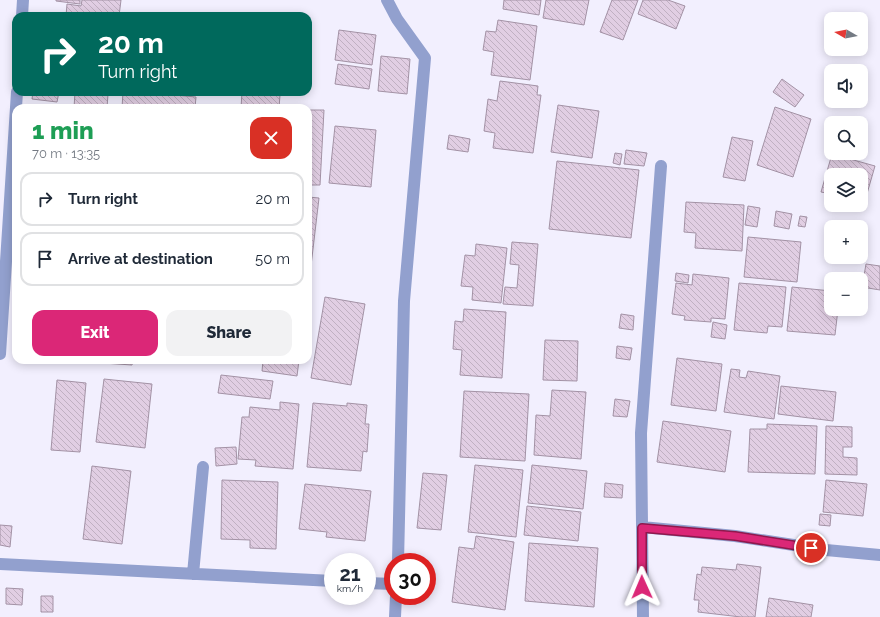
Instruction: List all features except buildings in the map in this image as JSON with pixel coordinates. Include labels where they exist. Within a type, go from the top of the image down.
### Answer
[{"type":"street","points":[[22,12],[23,0]]},
{"type":"street","points":[[387,0],[397,19],[425,58],[404,301],[398,553]]},
{"type":"street","points":[[643,617],[641,433],[661,166]]},
{"type":"street","points":[[0,354],[12,169]]},
{"type":"street","points":[[193,574],[203,467]]},
{"type":"street","points":[[642,528],[735,536],[826,550],[880,555]]},
{"type":"street","points":[[0,564],[324,581]]},
{"type":"street","points":[[395,617],[396,605]]},
{"type":"route","points":[[642,587],[642,528],[735,536],[811,548]]}]
